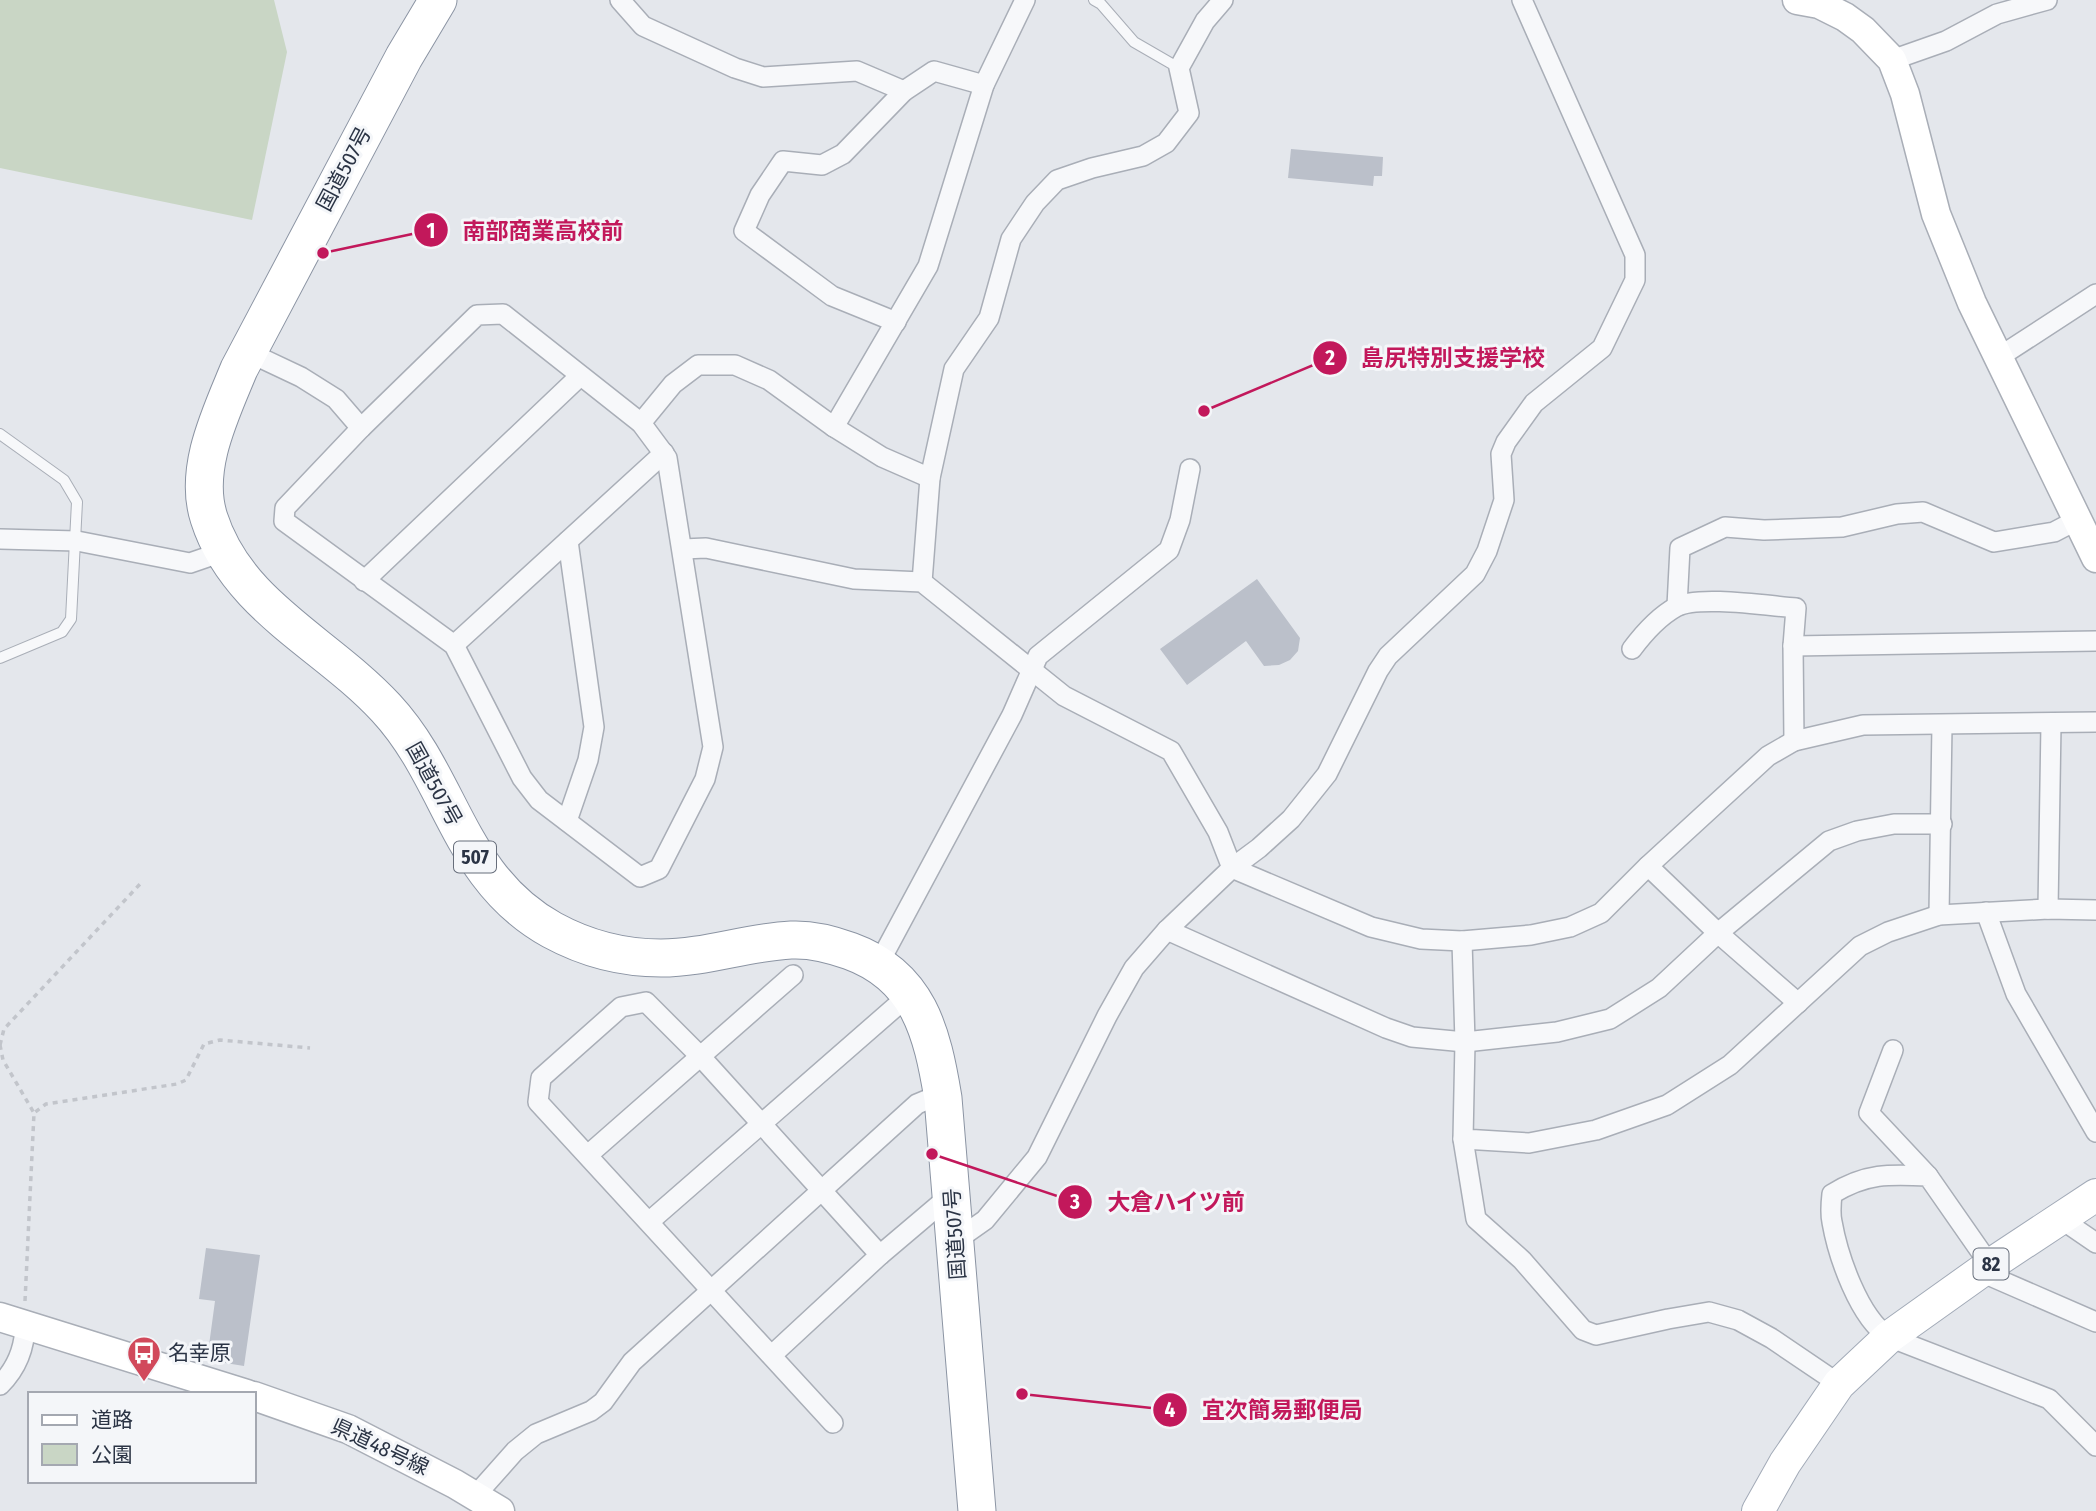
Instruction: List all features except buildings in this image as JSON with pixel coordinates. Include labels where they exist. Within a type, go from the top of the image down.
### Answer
[{"type":"highway","name":"国道507号","points":[[438,0],[404,57],[248,352],[219,420],[205,475],[206,508],[222,552],[244,583],[265,605],[387,709],[427,767],[481,867],[512,901],[549,928],[592,947],[645,957],[673,957],[793,940],[837,946],[879,963],[909,995],[928,1028],[943,1098],[977,1511]]},
{"type":"main road","name":"82","points":[[1758,1511],[1785,1463],[1839,1384],[1889,1337],[2096,1195]]},
{"type":"street","points":[[620,0],[643,26],[735,68],[763,77],[857,71],[904,91]]},
{"type":"street","points":[[834,427],[928,266],[984,85],[1025,0]]},
{"type":"street","points":[[922,582],[930,478],[954,369],[989,317],[1012,239],[1035,203],[1057,180],[1092,168],[1143,156],[1166,143],[1189,113],[1180,68],[1205,21],[1223,0]]},
{"type":"street","points":[[955,1236],[968,1232],[985,1220],[1037,1157],[1107,1016],[1134,968],[1167,930],[1232,868],[1291,819],[1327,774],[1388,656],[1475,574],[1487,551],[1504,500],[1501,454],[1506,442],[1534,403],[1602,348],[1635,280],[1635,255],[1522,0]]},
{"type":"street","points":[[1797,0],[1819,4],[1845,17],[1863,30],[1892,60],[1905,94],[1936,214],[1972,303],[2096,558]]},
{"type":"street","points":[[1892,60],[1946,41],[1997,14],[2046,0]]},
{"type":"street","points":[[896,322],[832,296],[744,231],[760,195],[783,161],[822,165],[844,154],[904,91],[934,71],[984,85]]},
{"type":"street","points":[[1999,357],[2096,294]]},
{"type":"street","points":[[503,314],[580,376],[641,424],[667,458],[713,747],[705,779],[659,869],[640,877],[539,800],[522,778],[454,645],[284,521],[285,508],[360,428],[477,315],[503,314]]},
{"type":"street","points":[[248,352],[301,377],[336,399],[360,428]]},
{"type":"street","points":[[641,424],[673,384],[698,365],[735,365],[769,380],[834,427],[882,457],[930,478]]},
{"type":"street","points":[[364,581],[580,376]]},
{"type":"street","points":[[454,645],[664,453]]},
{"type":"street","points":[[879,963],[1012,716],[1038,656],[1169,550],[1180,520],[1190,469]]},
{"type":"street","points":[[1677,606],[1680,548],[1725,527],[1764,530],[1842,527],[1897,514],[1923,512],[1994,542],[2054,532],[2077,520]]},
{"type":"street","points":[[0,539],[76,541],[190,563],[222,552]]},
{"type":"street","points":[[567,821],[588,760],[594,727],[568,541]]},
{"type":"street","points":[[683,549],[706,548],[854,579],[922,582],[1064,696],[1171,751],[1218,832],[1232,868],[1371,928],[1421,939],[1462,941],[1531,935],[1570,927],[1601,913],[1768,756],[1794,741],[1863,724],[2096,722]]},
{"type":"street","points":[[1632,649],[1647,630],[1677,606],[1695,601],[1796,608],[1793,646],[1794,741]]},
{"type":"street","points":[[1793,646],[2096,641]]},
{"type":"street","points":[[2048,909],[2051,724]]},
{"type":"street","points":[[1939,915],[1942,725]]},
{"type":"street","points":[[1167,930],[1386,1028],[1412,1037],[1465,1041],[1557,1032],[1610,1019],[1659,988],[1718,933],[1829,841],[1857,831],[1894,824],[1942,824]]},
{"type":"street","points":[[1648,866],[1718,933],[1798,1003]]},
{"type":"street","points":[[1463,1139],[1530,1143],[1595,1129],[1667,1105],[1730,1065],[1860,946],[1888,932],[1939,915],[2048,909],[2096,910]]},
{"type":"street","points":[[1986,912],[2016,994],[2096,1132]]},
{"type":"street","points":[[1462,941],[1465,1041],[1463,1139],[1476,1219],[1522,1260],[1583,1330],[1596,1335],[1668,1318],[1709,1312],[1738,1320],[1771,1338],[1839,1384]]},
{"type":"street","points":[[588,1155],[793,975]]},
{"type":"street","points":[[649,1222],[909,995]]},
{"type":"street","points":[[833,1423],[538,1102],[541,1078],[621,1007],[646,1002],[701,1057],[880,1255]]},
{"type":"street","points":[[1893,1050],[1869,1113],[1928,1176],[1986,1268],[2096,1322]]},
{"type":"street","points":[[487,1506],[515,1451],[536,1434],[603,1402],[632,1362],[917,1104],[929,1099],[943,1098]]},
{"type":"street","points":[[1928,1176],[1893,1174],[1853,1181],[1832,1194],[1831,1220],[1851,1285],[1878,1330],[1889,1337],[2049,1399],[2096,1446]]},
{"type":"street","points":[[772,1355],[880,1255],[939,1205],[952,1199]]},
{"type":"street","points":[[2061,1219],[2096,1243]]},
{"type":"street","points":[[0,1385],[14,1371],[25,1341],[13,1321]]},
{"type":"street","points":[[13,1321],[241,1392]]},
{"type":"street","name":"県道48号線","points":[[256,1397],[348,1429],[487,1506]]},
{"type":"lane","points":[[1094,0],[1101,4],[1135,42],[1180,68]]},
{"type":"lane","points":[[0,434],[64,480],[77,502],[71,619],[62,632],[0,658]]},
{"type":"path","points":[[13,1321],[34,1114],[3,1060],[0,1045],[4,1029],[141,883]]},
{"type":"path","points":[[34,1114],[46,1104],[177,1084],[187,1080],[204,1044],[220,1040],[310,1048]]},
{"type":"green space","points":[[0,0],[274,0],[287,52],[252,220],[0,168]]},
{"type":"place","name":"南部商業高校前","points":[[323,253]]},
{"type":"place","name":"島尻特別支援学校","points":[[1204,411]]},
{"type":"place","name":"大倉ハイツ前","points":[[932,1154]]},
{"type":"place","name":"名幸原","points":[[144,1383]]},
{"type":"place","name":"宜次簡易郵便局","points":[[1022,1394]]}]
